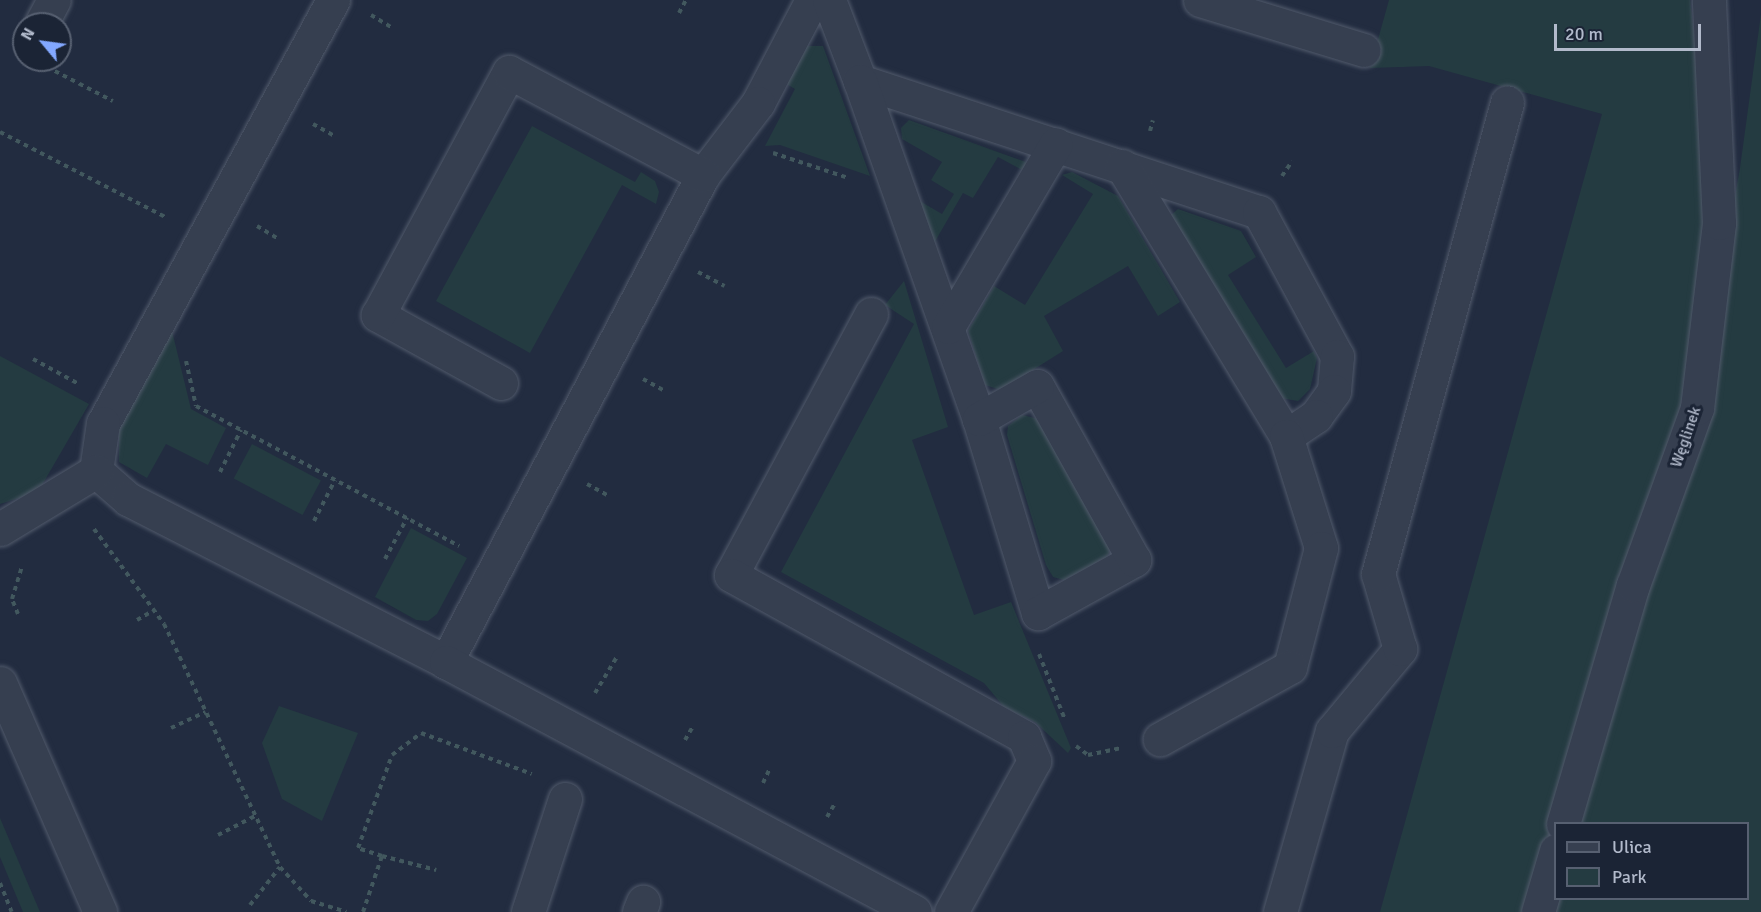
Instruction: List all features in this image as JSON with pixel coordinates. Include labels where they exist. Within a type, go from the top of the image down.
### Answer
[{"type":"street","points":[[96,471],[103,423],[333,0]]},
{"type":"street","points":[[446,662],[703,175],[758,103],[812,0]]},
{"type":"street","points":[[829,0],[980,419],[1038,613],[1134,560],[1037,386],[980,419]]},
{"type":"street","points":[[1200,0],[1364,50]]},
{"type":"street","name":"Węglinek","points":[[1564,822],[1633,585],[1697,408],[1719,224],[1709,0]]},
{"type":"street","points":[[501,383],[378,315],[509,72],[703,175]]},
{"type":"street","points":[[860,81],[1259,213],[1337,356],[1334,391],[1316,416],[1286,436]]},
{"type":"street","points":[[1280,912],[1332,731],[1400,649],[1378,574],[1507,102]]},
{"type":"street","points":[[948,327],[1056,144]]},
{"type":"street","points":[[1122,166],[1286,436],[1321,548],[1290,667],[1160,739]]},
{"type":"street","points":[[871,314],[731,575],[1024,737],[1034,761],[951,912]]},
{"type":"street","points":[[0,529],[96,471]]},
{"type":"street","points":[[96,471],[128,499],[446,662],[915,912]]},
{"type":"street","points":[[0,683],[100,912]]},
{"type":"street","points":[[528,912],[565,799]]},
{"type":"street","points":[[1538,912],[1554,858]]},
{"type":"path","points":[[679,13],[686,0]]},
{"type":"path","points":[[367,13],[391,27]]},
{"type":"path","points":[[55,72],[112,101]]},
{"type":"path","points":[[0,132],[170,219]]},
{"type":"path","points":[[765,153],[777,153],[856,180]]},
{"type":"path","points":[[692,269],[723,286]]},
{"type":"path","points":[[184,353],[196,406],[497,567]]},
{"type":"path","points":[[33,359],[76,382]]},
{"type":"path","points":[[220,472],[241,430]]},
{"type":"path","points":[[314,521],[335,480]]},
{"type":"path","points":[[385,559],[407,518]]},
{"type":"path","points":[[99,520],[90,524],[154,610],[280,867],[311,901],[346,912]]},
{"type":"path","points":[[18,614],[12,599],[24,564]]},
{"type":"path","points":[[137,620],[154,610]]},
{"type":"path","points":[[1038,613],[1029,630],[1069,729]]},
{"type":"path","points":[[592,698],[618,655]]},
{"type":"path","points":[[171,728],[206,712]]},
{"type":"path","points":[[436,870],[358,848],[392,754],[421,732],[569,788],[565,799]]},
{"type":"path","points":[[1073,740],[1078,751],[1088,755],[1160,739]]},
{"type":"path","points":[[218,835],[255,816]]},
{"type":"path","points":[[363,912],[382,856]]},
{"type":"path","points":[[250,905],[280,867]]},
{"type":"path","points":[[0,883],[12,912]]},
{"type":"path","points":[[319,912],[322,904]]},
{"type":"green space","points":[[1389,0],[1690,0],[1708,146],[1698,404],[1740,168],[1761,14],[1761,912],[1380,912],[1602,114],[1429,66],[1370,68]]},
{"type":"green space","points":[[806,46],[823,46],[870,176],[780,145],[765,146],[795,89],[785,83]]},
{"type":"green space","points":[[909,120],[1026,162],[1024,171],[998,157],[973,198],[963,193],[933,245],[918,200],[942,214],[954,194],[931,180],[942,162],[902,139],[901,128]]},
{"type":"green space","points":[[532,126],[635,182],[641,172],[655,181],[659,192],[656,204],[622,185],[530,353],[436,301]]},
{"type":"green space","points":[[1072,172],[1118,196],[1180,302],[1158,316],[1128,266],[1044,316],[1063,351],[1001,390],[985,385],[968,331],[994,286],[1025,305],[1093,194],[1062,175]]},
{"type":"green space","points":[[1178,209],[1241,231],[1256,257],[1228,275],[1286,368],[1314,351],[1317,358],[1310,389],[1298,401],[1280,398],[1173,220],[1171,215]]},
{"type":"green space","points":[[904,281],[948,427],[912,440],[974,615],[1011,602],[1071,748],[1068,753],[1035,722],[1004,707],[984,683],[781,572],[914,324],[885,305]]},
{"type":"green space","points":[[172,331],[191,409],[226,428],[208,465],[166,444],[147,478],[119,462],[119,428]]},
{"type":"green space","points":[[0,356],[89,404],[38,492],[0,504]]},
{"type":"green space","points":[[1022,415],[1039,419],[1112,546],[1107,557],[1064,580],[1053,577],[1046,565],[1007,435],[1008,426]]},
{"type":"green space","points":[[252,444],[321,481],[303,515],[234,478]]},
{"type":"green space","points":[[411,528],[467,558],[437,614],[428,621],[416,620],[375,597]]},
{"type":"green space","points":[[279,706],[358,733],[322,821],[282,799],[262,743]]},
{"type":"green space","points":[[0,818],[40,912],[23,912],[0,857]]}]
